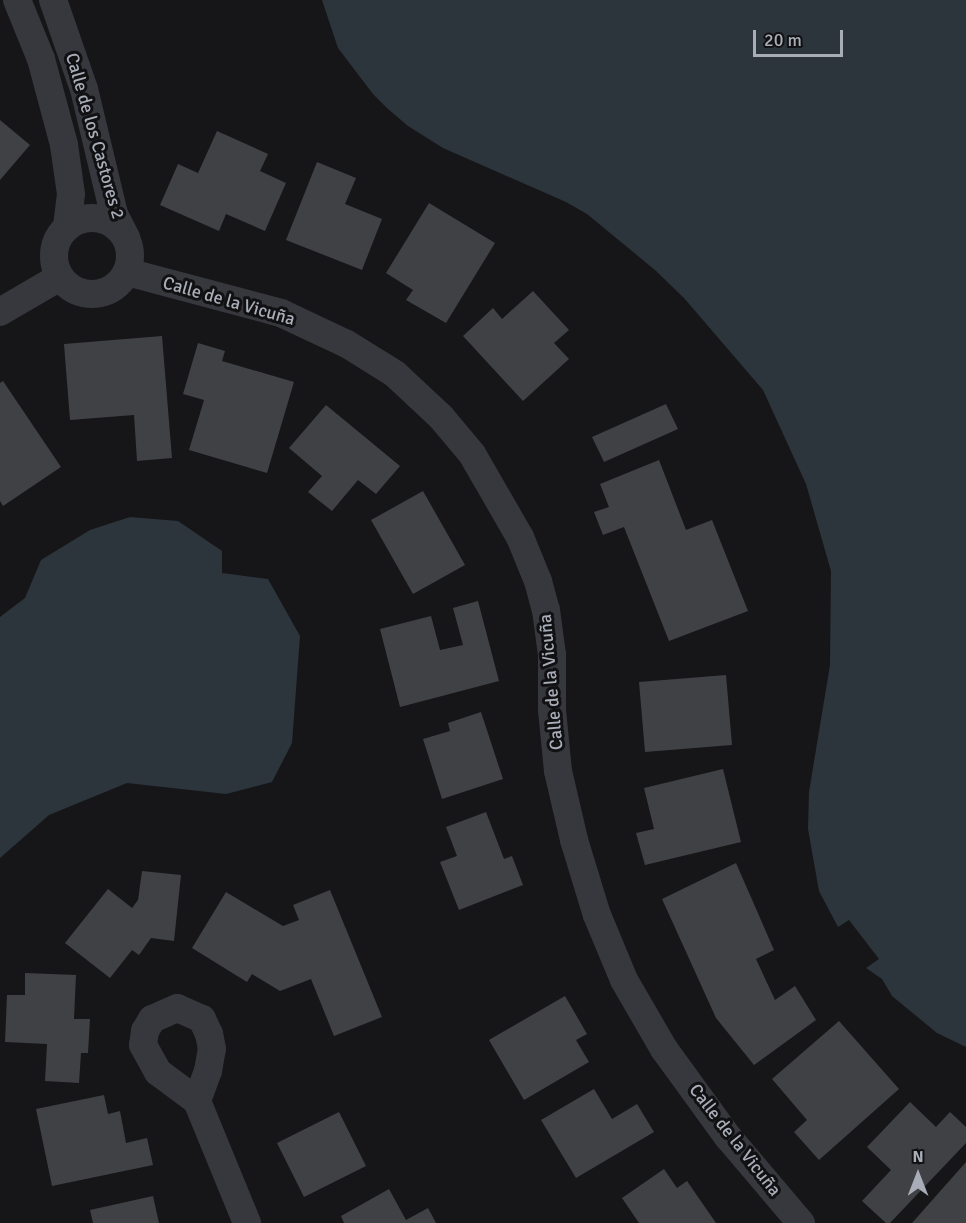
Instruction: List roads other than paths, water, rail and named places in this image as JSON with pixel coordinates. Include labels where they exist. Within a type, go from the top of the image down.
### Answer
[{"type":"street","name":"Calle de los Castores 2","points":[[17,0],[41,59],[64,145],[71,194],[67,227]]},
{"type":"street","name":"Calle de los Castores 2","points":[[53,0],[84,88],[114,214],[126,238]]},
{"type":"street","points":[[88,218],[99,218],[110,222],[126,238],[130,249],[127,273],[111,289],[89,294],[78,292],[60,278],[55,267],[55,246],[67,227],[88,218]]},
{"type":"street","name":"Calle de la Vicuña","points":[[127,273],[281,313],[347,344],[395,374],[441,417],[472,454],[520,537],[538,581],[546,610],[552,655],[552,710],[558,771],[574,840],[597,915],[624,980],[664,1049],[728,1137],[801,1223]]},
{"type":"street","points":[[0,312],[60,278]]},
{"type":"street","points":[[197,1101],[247,1223]]}]
